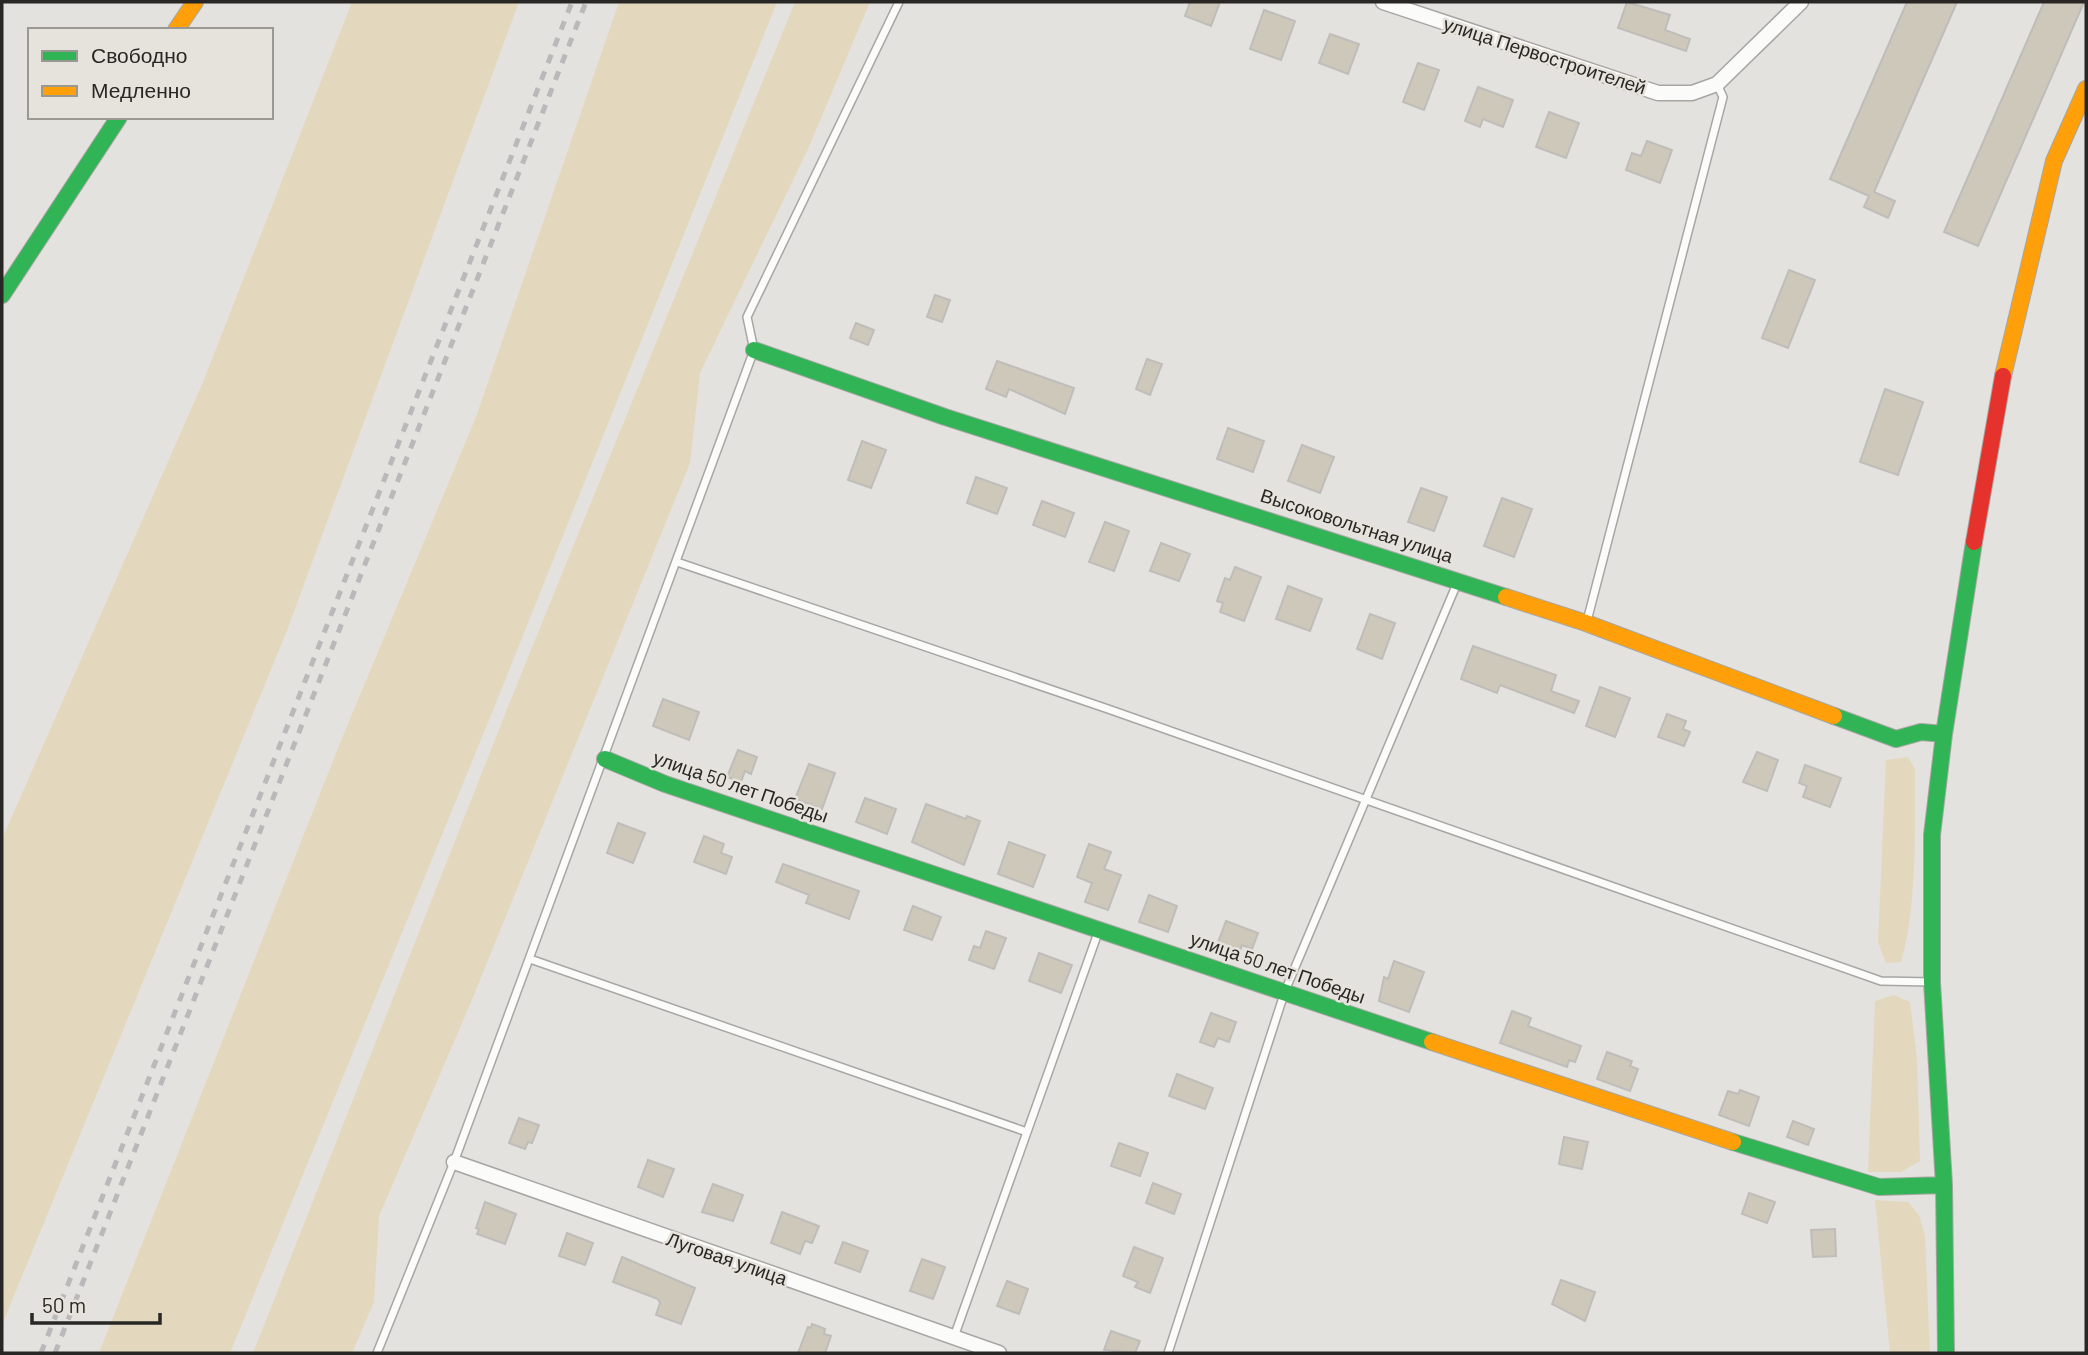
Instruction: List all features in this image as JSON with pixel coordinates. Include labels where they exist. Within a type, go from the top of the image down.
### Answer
[{"type":"street","points":[[177,28],[195,2]]},
{"type":"street","name":"улица Первостроителей","points":[[1383,2],[1658,93],[1692,93],[1717,84],[1801,2]]},
{"type":"street","points":[[1946,1353],[1944,1185],[1932,982],[1932,835],[1944,734],[1994,416],[2054,161],[2086,89]]},
{"type":"street","points":[[2,295],[118,119]]},
{"type":"street","name":"Высоковольтная улица","points":[[754,350],[945,418],[983,427],[1586,623],[1896,739],[1921,732],[1944,734]]},
{"type":"street","name":"улица 50 лет Победы","points":[[605,759],[678,788],[1670,1122],[1879,1187],[1944,1185]]},
{"type":"street","name":"Луговая улица","points":[[454,1162],[999,1353]]},
{"type":"lane","points":[[377,1353],[454,1162],[754,350],[747,317],[899,2]]},
{"type":"lane","points":[[1586,623],[1723,97],[1717,84]]},
{"type":"lane","points":[[677,562],[1881,981],[1932,982]]},
{"type":"lane","points":[[1168,1353],[1286,991],[1459,580]]},
{"type":"lane","points":[[954,1338],[1099,929]]},
{"type":"lane","points":[[530,959],[1027,1132]]},
{"type":"shaded area","points":[[352,2],[519,2],[286,633],[2,1325],[2,839],[203,382]]},
{"type":"shaded area","points":[[619,2],[777,2],[498,698],[230,1353],[99,1353],[340,743],[476,417]]},
{"type":"shaded area","points":[[795,2],[870,2],[808,149],[700,373],[690,463],[469,1007],[379,1216],[374,1302],[352,1353],[253,1353],[511,699]]},
{"type":"shaded area","points":[[1908,757],[1915,769],[1914,867],[1910,918],[1901,962],[1886,963],[1878,942],[1886,760]]},
{"type":"shaded area","points":[[1894,995],[1910,1002],[1917,1058],[1920,1161],[1901,1172],[1868,1172],[1875,1001]]},
{"type":"shaded area","points":[[1875,1200],[1908,1202],[1919,1215],[1925,1236],[1930,1353],[1890,1353]]},
{"type":"building","points":[[1190,2],[1220,2],[1211,26],[1185,16]]},
{"type":"building","points":[[1627,2],[1670,15],[1665,30],[1690,39],[1686,51],[1618,28]]},
{"type":"building","points":[[1907,2],[1957,2],[1874,192],[1895,201],[1888,218],[1864,207],[1869,196],[1830,179]]},
{"type":"building","points":[[2044,2],[2084,2],[1978,246],[1944,232]]},
{"type":"building","points":[[1264,10],[1295,21],[1281,60],[1250,49]]},
{"type":"building","points":[[1330,34],[1359,44],[1348,74],[1319,63]]},
{"type":"building","points":[[1418,63],[1439,70],[1424,110],[1403,102]]},
{"type":"building","points":[[1478,87],[1513,100],[1503,127],[1483,119],[1480,127],[1465,121]]},
{"type":"building","points":[[1549,112],[1579,123],[1566,158],[1536,147]]},
{"type":"building","points":[[1647,141],[1672,150],[1660,183],[1626,170],[1632,153],[1641,156]]},
{"type":"building","points":[[1789,270],[1815,280],[1788,348],[1762,338]]},
{"type":"building","points":[[935,295],[950,300],[942,322],[927,317]]},
{"type":"building","points":[[856,323],[874,330],[868,345],[850,338]]},
{"type":"building","points":[[1147,359],[1162,364],[1150,395],[1136,389]]},
{"type":"building","points":[[997,361],[1074,388],[1065,414],[1009,389],[1006,397],[986,389]]},
{"type":"building","points":[[1885,389],[1923,402],[1898,475],[1860,462]]},
{"type":"building","points":[[1228,428],[1264,441],[1253,472],[1217,459]]},
{"type":"building","points":[[862,441],[886,450],[871,488],[848,480]]},
{"type":"building","points":[[1302,445],[1334,457],[1320,493],[1288,481]]},
{"type":"building","points":[[976,477],[1007,488],[997,514],[967,503]]},
{"type":"building","points":[[1421,488],[1447,497],[1434,531],[1408,522]]},
{"type":"building","points":[[1502,498],[1532,509],[1514,557],[1484,546]]},
{"type":"building","points":[[1042,501],[1074,513],[1065,537],[1033,525]]},
{"type":"building","points":[[1105,522],[1129,531],[1114,571],[1089,562]]},
{"type":"building","points":[[1161,543],[1190,554],[1179,581],[1150,571]]},
{"type":"building","points":[[1235,567],[1261,577],[1244,621],[1220,612],[1223,603],[1217,601],[1225,578],[1230,580]]},
{"type":"building","points":[[1288,586],[1322,599],[1310,631],[1276,619]]},
{"type":"building","points":[[1370,614],[1395,623],[1382,659],[1357,649]]},
{"type":"building","points":[[1473,646],[1556,675],[1551,691],[1579,701],[1574,713],[1500,685],[1497,693],[1461,679]]},
{"type":"building","points":[[1600,687],[1630,698],[1615,737],[1586,726]]},
{"type":"building","points":[[663,699],[699,712],[689,740],[653,726]]},
{"type":"building","points":[[1667,714],[1686,721],[1683,729],[1690,732],[1684,746],[1658,737]]},
{"type":"building","points":[[738,750],[757,757],[751,774],[745,771],[741,782],[727,777]]},
{"type":"building","points":[[1757,752],[1778,760],[1767,791],[1743,782]]},
{"type":"building","points":[[809,764],[835,773],[822,809],[795,799]]},
{"type":"building","points":[[1805,765],[1841,778],[1830,807],[1803,797],[1807,786],[1799,783]]},
{"type":"building","points":[[865,798],[896,809],[887,834],[856,822]]},
{"type":"building","points":[[926,804],[966,819],[967,816],[980,821],[964,865],[912,842]]},
{"type":"building","points":[[618,823],[645,833],[633,863],[607,853]]},
{"type":"building","points":[[704,836],[724,844],[721,853],[732,857],[726,874],[694,862]]},
{"type":"building","points":[[1009,842],[1045,855],[1033,887],[998,874]]},
{"type":"building","points":[[1089,844],[1111,852],[1104,869],[1121,875],[1108,910],[1085,902],[1092,883],[1077,877]]},
{"type":"building","points":[[783,864],[859,891],[849,919],[806,903],[809,895],[776,882]]},
{"type":"building","points":[[1149,895],[1177,906],[1168,932],[1139,922]]},
{"type":"building","points":[[913,906],[941,917],[932,940],[904,930]]},
{"type":"building","points":[[1226,921],[1258,933],[1252,949],[1242,945],[1238,957],[1216,948]]},
{"type":"building","points":[[986,931],[1006,938],[994,969],[969,960],[974,946],[980,948]]},
{"type":"building","points":[[1039,953],[1072,965],[1061,993],[1029,981]]},
{"type":"building","points":[[1394,961],[1424,972],[1409,1012],[1379,1001],[1384,977],[1388,979]]},
{"type":"building","points":[[1512,1011],[1531,1018],[1528,1026],[1581,1046],[1575,1062],[1569,1060],[1567,1067],[1500,1043]]},
{"type":"building","points":[[1211,1013],[1236,1022],[1229,1042],[1218,1038],[1214,1047],[1200,1042]]},
{"type":"building","points":[[1607,1052],[1632,1061],[1630,1066],[1638,1069],[1630,1091],[1597,1079]]},
{"type":"building","points":[[1177,1074],[1213,1088],[1205,1109],[1169,1096]]},
{"type":"building","points":[[1740,1090],[1759,1097],[1749,1126],[1719,1115],[1728,1091],[1738,1094]]},
{"type":"building","points":[[519,1118],[539,1125],[532,1143],[528,1142],[525,1149],[509,1143]]},
{"type":"building","points":[[1793,1121],[1814,1129],[1808,1145],[1787,1137]]},
{"type":"building","points":[[1564,1137],[1588,1142],[1582,1169],[1559,1164]]},
{"type":"building","points":[[1119,1143],[1148,1153],[1140,1176],[1111,1166]]},
{"type":"building","points":[[648,1160],[674,1169],[663,1197],[638,1187]]},
{"type":"building","points":[[1153,1183],[1181,1194],[1174,1214],[1146,1203]]},
{"type":"building","points":[[713,1184],[743,1195],[733,1221],[702,1212]]},
{"type":"building","points":[[1749,1193],[1775,1202],[1767,1223],[1742,1214]]},
{"type":"building","points":[[485,1202],[516,1214],[505,1244],[477,1234],[479,1229],[476,1228]]},
{"type":"building","points":[[782,1212],[819,1226],[812,1243],[805,1241],[800,1254],[771,1243]]},
{"type":"building","points":[[1835,1229],[1836,1256],[1813,1257],[1811,1230]]},
{"type":"building","points":[[567,1233],[593,1243],[585,1265],[559,1256]]},
{"type":"building","points":[[843,1242],[868,1251],[860,1272],[835,1263]]},
{"type":"building","points":[[1134,1247],[1163,1258],[1150,1293],[1135,1287],[1138,1282],[1123,1276]]},
{"type":"building","points":[[622,1257],[695,1288],[681,1324],[656,1315],[660,1303],[658,1299],[613,1282]]},
{"type":"building","points":[[922,1259],[945,1267],[933,1299],[910,1291]]},
{"type":"building","points":[[1561,1280],[1595,1292],[1585,1321],[1552,1304]]},
{"type":"building","points":[[1007,1281],[1028,1289],[1019,1314],[997,1306]]},
{"type":"building","points":[[812,1324],[825,1329],[824,1334],[831,1336],[825,1353],[798,1353],[808,1327],[811,1328]]},
{"type":"building","points":[[1111,1331],[1140,1341],[1135,1353],[1104,1350]]},
{"type":"railway","points":[[41,1353],[572,2]]},
{"type":"railway","points":[[55,1353],[586,2]]},
{"type":"traffic: fast","points":[[2,295],[118,119]]},
{"type":"traffic: fast","points":[[754,350],[945,417],[1506,597]]},
{"type":"traffic: fast","points":[[1946,1353],[1944,1185],[1932,982],[1932,835],[1944,734],[1974,542]]},
{"type":"traffic: fast","points":[[1834,716],[1896,739],[1921,732],[1944,734]]},
{"type":"traffic: fast","points":[[605,759],[665,784],[1432,1042]]},
{"type":"traffic: fast","points":[[1733,1142],[1879,1187],[1944,1185]]},
{"type":"traffic: slow","points":[[177,28],[195,2]]},
{"type":"traffic: slow","points":[[2003,376],[2054,161],[2086,89]]},
{"type":"traffic: slow","points":[[1506,597],[1586,623],[1834,716]]},
{"type":"traffic: slow","points":[[1432,1042],[1733,1142]]},
{"type":"traffic: jam","points":[[1974,542],[2003,376]]}]
